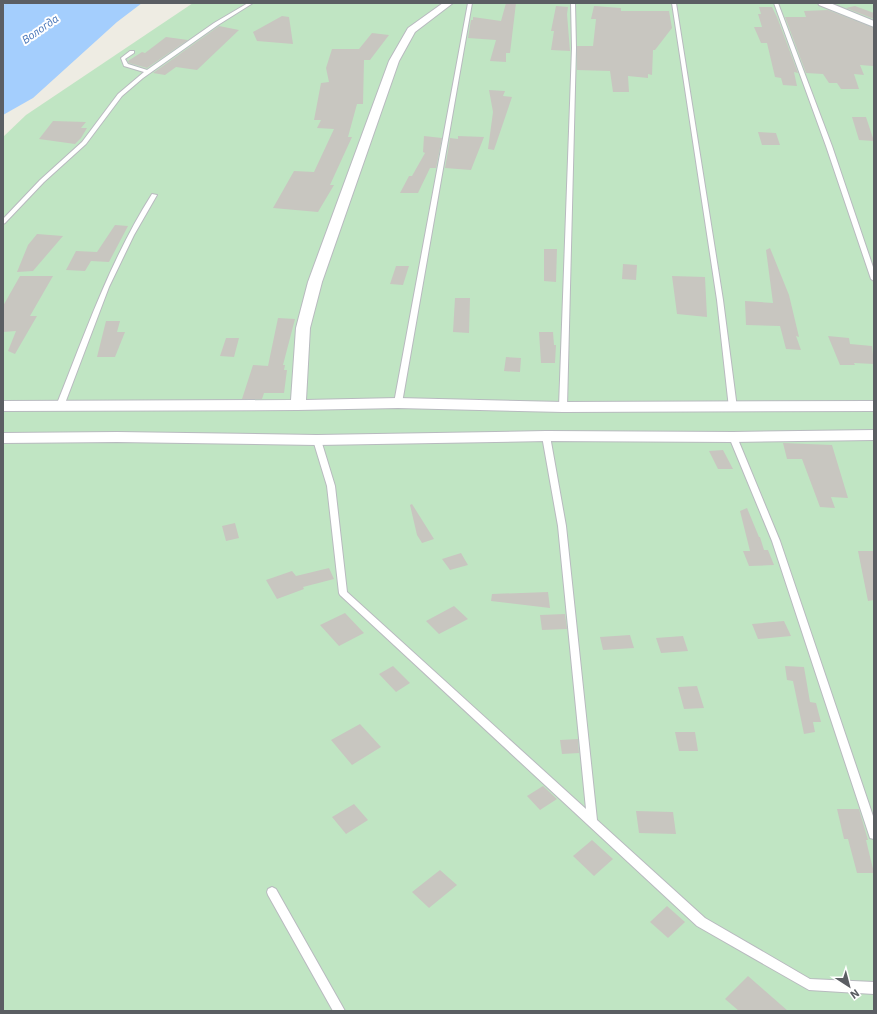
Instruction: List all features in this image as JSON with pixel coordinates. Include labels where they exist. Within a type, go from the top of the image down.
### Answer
[{"type":"street","points":[[298,405],[303,328],[315,282],[394,61],[411,30],[449,3]]},
{"type":"street","points":[[822,3],[874,24]]},
{"type":"street","points":[[3,406],[298,405],[398,403],[563,407],[733,408],[874,406]]},
{"type":"street","points":[[3,438],[118,437],[317,440],[546,436],[733,437],[874,435]]},
{"type":"lane","points":[[3,222],[42,181],[84,143],[120,95],[148,72],[216,24],[251,3]]},
{"type":"lane","points":[[398,403],[470,3]]},
{"type":"lane","points":[[563,407],[574,48],[573,3]]},
{"type":"lane","points":[[674,3],[720,300],[733,408]]},
{"type":"lane","points":[[776,3],[829,146],[874,279]]},
{"type":"lane","points":[[132,52],[123,59],[126,65],[148,72]]},
{"type":"lane","points":[[60,406],[106,287],[131,235],[154,195]]},
{"type":"lane","points":[[546,436],[562,526],[592,822]]},
{"type":"lane","points":[[733,437],[776,541],[874,835]]},
{"type":"lane","points":[[317,440],[331,486],[343,593],[702,922],[810,984],[874,988]]},
{"type":"lane","points":[[272,892],[339,1011]]},
{"type":"green space","points":[[193,3],[874,3],[874,1011],[3,1011],[3,137],[26,115]]},
{"type":"water","name":"Вологда","points":[[7,3],[142,3],[117,22],[33,98],[3,115],[3,5]]},
{"type":"building","points":[[506,3],[516,3],[510,53],[506,53],[506,62],[490,61],[496,40],[468,38],[471,20],[473,20],[473,17],[501,21]]},
{"type":"building","points":[[556,6],[568,7],[567,14],[570,51],[551,50],[554,31],[551,31]]},
{"type":"building","points":[[594,6],[621,8],[621,11],[669,11],[672,28],[655,50],[653,50],[652,75],[648,74],[648,78],[628,76],[629,92],[613,92],[610,71],[577,70],[577,46],[593,46],[596,19],[591,19]]},
{"type":"building","points":[[855,6],[874,13],[874,19],[846,8]]},
{"type":"building","points":[[759,7],[772,7],[777,17],[798,73],[794,72],[797,86],[783,85],[781,78],[775,77],[767,43],[761,43],[754,27],[762,27],[758,14],[761,14]]},
{"type":"building","points":[[828,10],[874,28],[873,66],[860,65],[864,75],[854,74],[859,89],[841,89],[837,83],[829,83],[823,74],[806,73],[785,17],[806,17],[804,11]]},
{"type":"building","points":[[282,16],[289,17],[293,44],[257,41],[253,32]]},
{"type":"building","points":[[219,26],[239,30],[197,70],[176,67],[165,75],[153,73]]},
{"type":"building","points":[[372,33],[389,35],[370,60],[364,60],[363,104],[357,104],[348,137],[352,137],[330,185],[334,185],[318,212],[273,208],[294,171],[314,172],[334,129],[317,128],[321,120],[314,120],[321,83],[329,82],[326,68],[332,49],[359,49]]},
{"type":"building","points":[[166,37],[188,40],[147,68],[129,63],[128,61],[142,52],[145,53]]},
{"type":"building","points":[[489,90],[505,91],[503,96],[512,97],[494,150],[488,149],[493,112]]},
{"type":"building","points":[[852,117],[866,117],[874,141],[859,140]]},
{"type":"building","points":[[53,121],[86,122],[81,128],[87,128],[75,144],[39,139]]},
{"type":"building","points":[[758,132],[776,133],[780,145],[762,145]]},
{"type":"building","points":[[424,136],[442,138],[436,168],[430,168],[418,193],[400,193],[409,176],[412,176],[425,153],[423,152]]},
{"type":"building","points":[[458,136],[484,137],[471,170],[445,168],[450,138],[458,139]]},
{"type":"building","points":[[115,225],[128,226],[109,262],[91,261],[85,271],[66,270],[76,251],[97,252]]},
{"type":"building","points":[[37,234],[63,236],[33,271],[17,272],[28,245]]},
{"type":"building","points":[[770,248],[789,295],[799,337],[796,336],[801,350],[786,349],[780,326],[746,325],[745,301],[773,303],[766,250]]},
{"type":"building","points":[[544,249],[557,249],[556,282],[544,281]]},
{"type":"building","points":[[623,264],[637,265],[636,280],[622,279]]},
{"type":"building","points":[[396,266],[409,266],[403,285],[390,284]]},
{"type":"building","points":[[20,276],[53,276],[30,316],[37,316],[15,354],[8,351],[16,331],[3,332],[3,306]]},
{"type":"building","points":[[672,276],[705,277],[707,317],[677,314]]},
{"type":"building","points":[[455,298],[470,298],[469,333],[453,332]]},
{"type":"building","points":[[278,318],[295,319],[283,365],[285,365],[284,370],[287,370],[284,393],[264,393],[262,399],[242,399],[253,365],[268,366]]},
{"type":"building","points":[[106,321],[120,321],[117,332],[125,332],[115,357],[97,357]]},
{"type":"building","points":[[539,332],[553,332],[554,345],[556,345],[555,363],[541,363]]},
{"type":"building","points":[[828,336],[849,338],[850,344],[872,346],[874,364],[854,363],[855,365],[840,365]]},
{"type":"building","points":[[226,338],[239,338],[234,357],[220,356]]},
{"type":"building","points":[[506,357],[521,358],[520,372],[504,371]]},
{"type":"building","points":[[783,443],[832,445],[848,498],[831,497],[835,508],[820,507],[802,459],[787,459]]},
{"type":"building","points":[[723,450],[733,469],[718,469],[709,451]]},
{"type":"building","points":[[412,504],[434,539],[422,543],[417,535],[410,505]]},
{"type":"building","points":[[747,508],[764,550],[768,550],[774,565],[749,566],[743,551],[750,551],[740,511]]},
{"type":"building","points":[[235,523],[239,538],[226,541],[222,526]]},
{"type":"building","points":[[858,551],[874,551],[874,600],[868,601]]},
{"type":"building","points":[[461,553],[468,565],[450,570],[442,559]]},
{"type":"building","points":[[329,568],[334,579],[303,587],[304,589],[277,599],[266,580],[292,571],[296,576]]},
{"type":"building","points":[[548,592],[550,608],[491,601],[492,594]]},
{"type":"building","points":[[454,606],[468,619],[439,634],[426,621]]},
{"type":"building","points":[[345,613],[364,633],[339,646],[320,625]]},
{"type":"building","points":[[565,614],[567,629],[542,630],[540,615]]},
{"type":"building","points":[[784,621],[791,636],[758,639],[752,624]]},
{"type":"building","points":[[630,635],[634,648],[603,650],[600,637]]},
{"type":"building","points":[[683,636],[688,651],[661,653],[656,638]]},
{"type":"building","points":[[393,666],[410,683],[396,692],[379,674]]},
{"type":"building","points":[[785,666],[804,667],[810,702],[816,703],[821,722],[813,722],[815,732],[804,734],[793,681],[787,680]]},
{"type":"building","points":[[697,686],[704,708],[684,709],[678,687]]},
{"type":"building","points":[[360,724],[381,747],[352,765],[331,740]]},
{"type":"building","points":[[675,732],[695,732],[698,751],[679,751]]},
{"type":"building","points":[[578,739],[579,753],[562,754],[560,740]]},
{"type":"building","points":[[543,786],[557,799],[540,810],[527,796]]},
{"type":"building","points":[[354,804],[368,820],[346,834],[332,817]]},
{"type":"building","points":[[837,809],[859,809],[868,840],[866,840],[874,873],[857,873],[848,839],[844,839]]},
{"type":"building","points":[[636,811],[673,812],[676,834],[639,833]]},
{"type":"building","points":[[592,840],[613,859],[594,876],[573,856]]},
{"type":"building","points":[[440,870],[457,885],[429,908],[412,892]]},
{"type":"building","points":[[667,906],[685,922],[668,938],[650,922]]},
{"type":"building","points":[[748,976],[788,1011],[739,1011],[725,999]]}]
